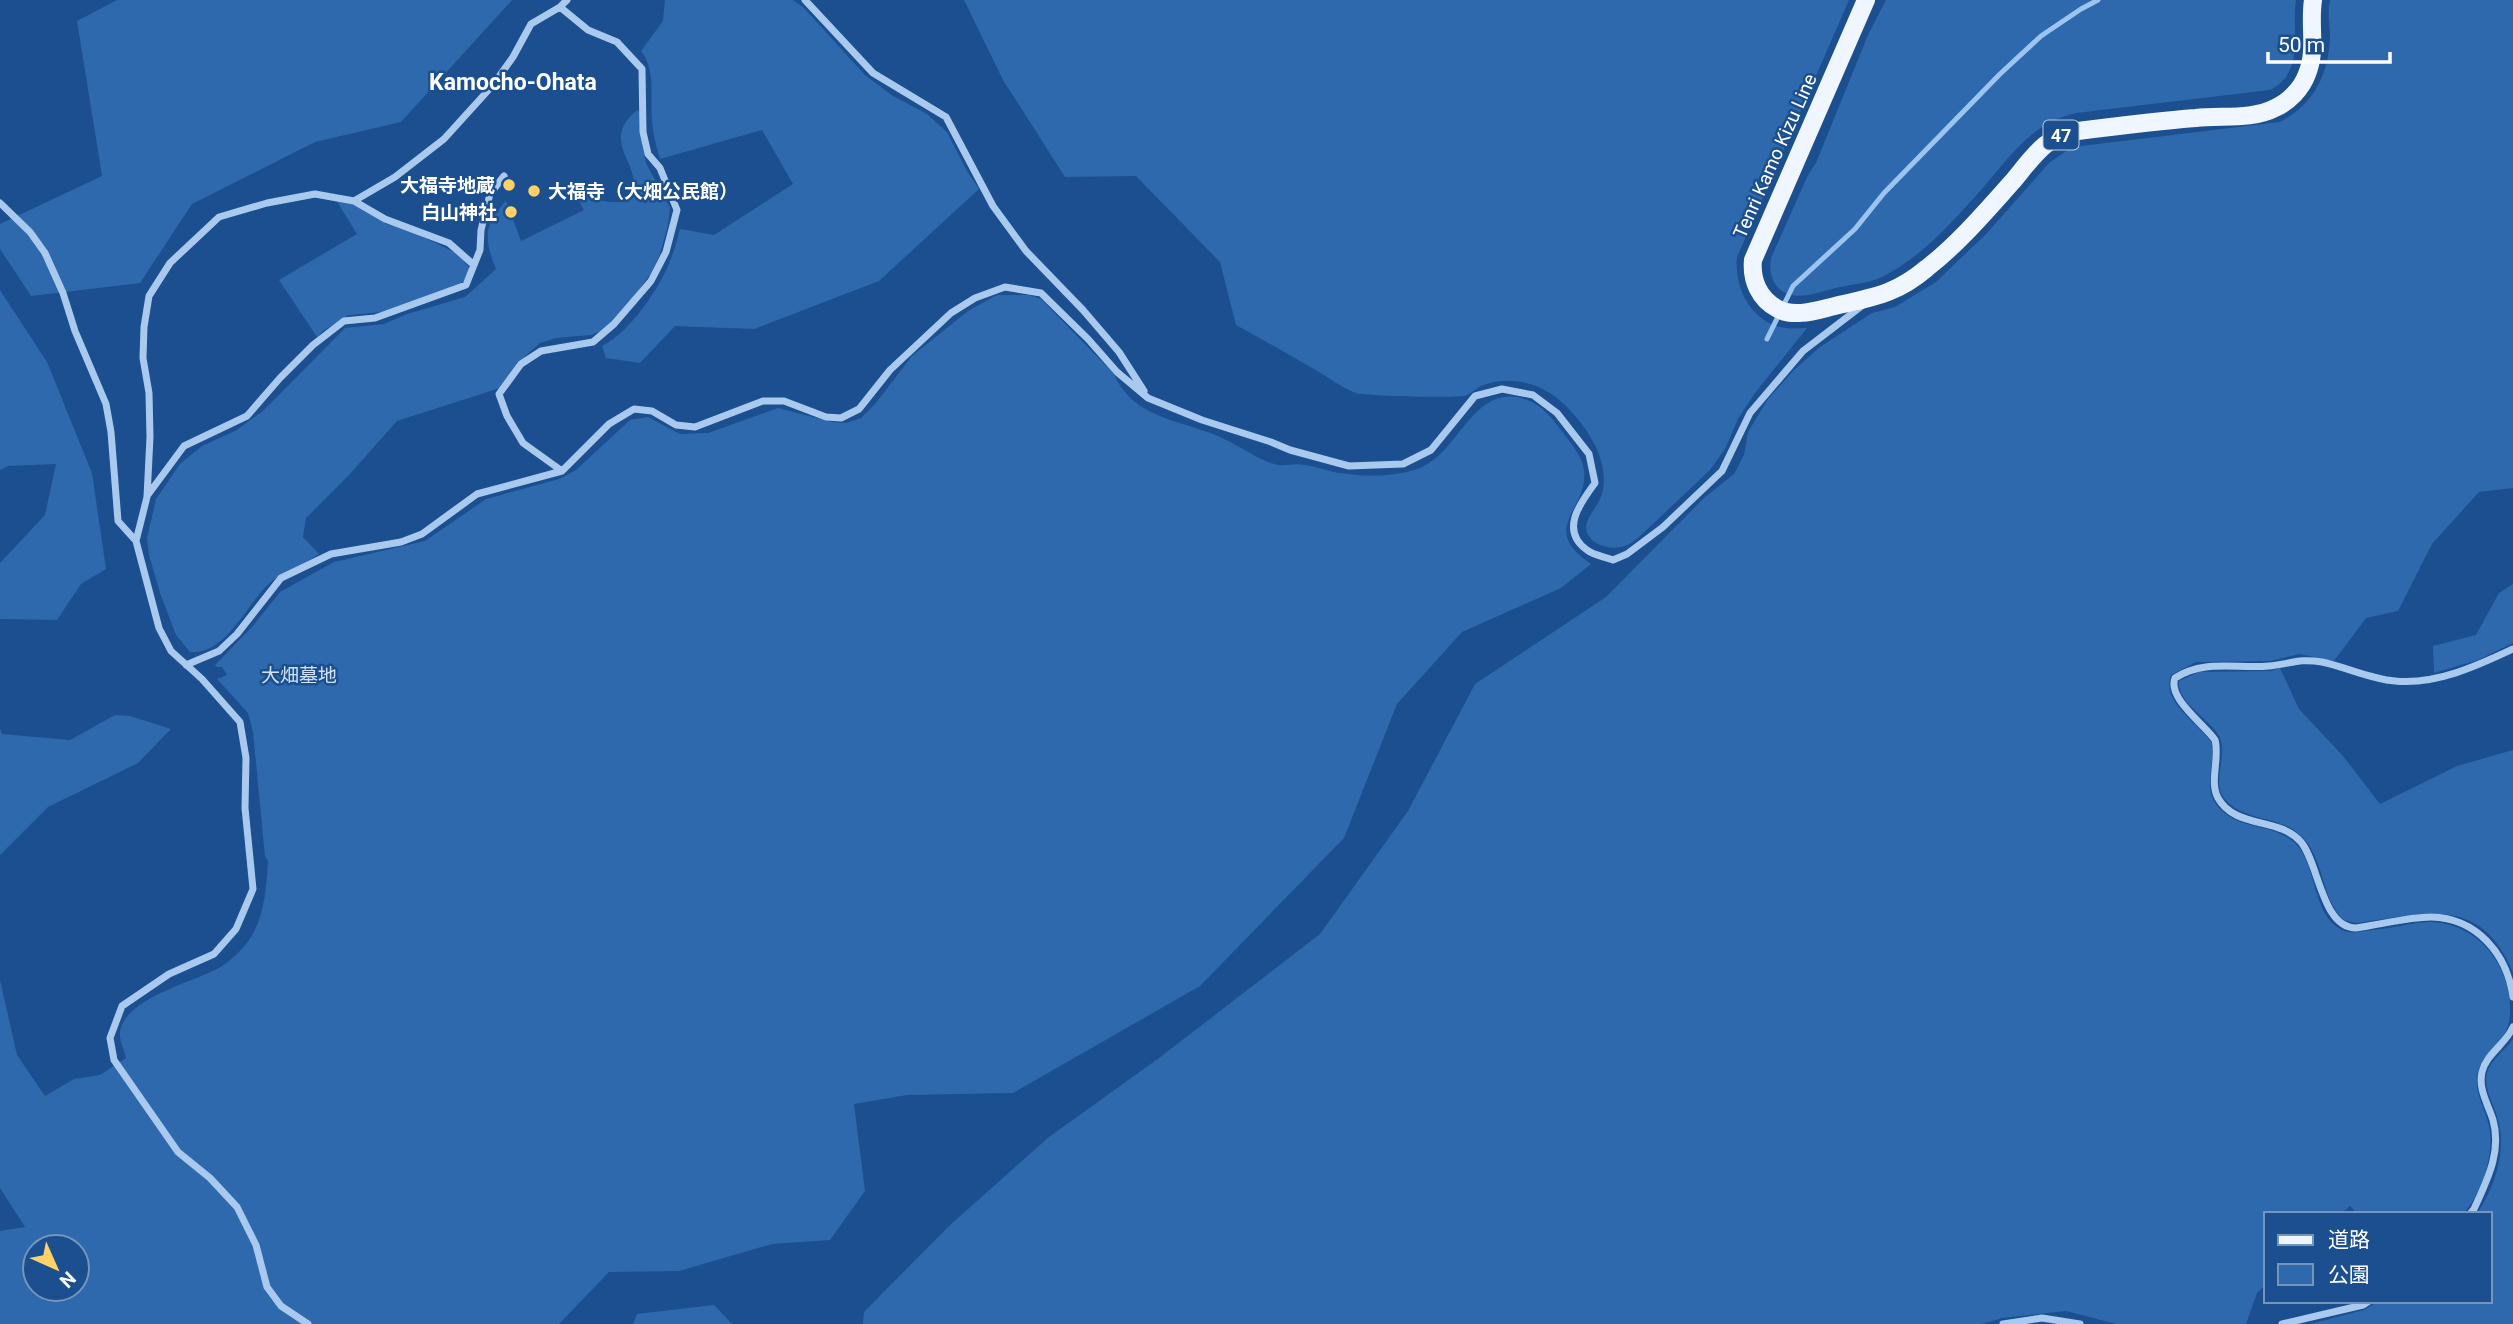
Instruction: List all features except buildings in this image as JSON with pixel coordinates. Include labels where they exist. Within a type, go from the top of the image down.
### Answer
[{"type":"main road","name":"Tenri Kamo Kizu Line","points":[[1867,0],[1852,28],[1801,155],[1792,167],[1755,252],[1752,268],[1755,284],[1764,298],[1788,312],[1805,312],[1889,293],[1926,269],[1975,222],[2044,146],[2060,136],[2078,131],[2197,117],[2252,115],[2275,108],[2297,90],[2308,73],[2314,36],[2313,0]]},
{"type":"street","points":[[354,201],[395,177],[444,139],[493,85],[513,57],[531,24],[567,0]]},
{"type":"street","points":[[805,0],[873,73],[946,117],[993,206],[1026,251],[1119,352],[1148,398]]},
{"type":"street","points":[[560,7],[588,30],[617,42],[642,68],[643,132],[648,155],[660,168],[677,210],[666,252],[651,281],[614,324],[593,342],[541,351],[521,364],[499,394],[523,443],[562,471]]},
{"type":"street","points":[[147,497],[184,446],[247,416],[288,370],[344,321],[375,318],[466,285],[480,250],[481,230],[490,194],[503,176]]},
{"type":"street","points":[[136,541],[147,497],[150,426],[149,393],[143,358],[149,296],[170,263],[219,217],[267,203],[314,194],[354,201],[384,219],[449,243],[474,265]]},
{"type":"street","points":[[0,203],[30,232],[45,253],[106,404],[111,432],[118,521],[136,541],[159,628],[171,651],[202,679],[240,722],[246,758],[245,808],[253,889],[236,929],[214,954],[169,974],[122,1006],[110,1038],[114,1060],[178,1152],[210,1178],[237,1207],[256,1245],[267,1287],[281,1306],[308,1324]]},
{"type":"street","points":[[186,665],[219,651],[237,634],[281,578],[331,554],[401,542],[422,534],[477,494],[562,471],[609,424],[634,409],[652,411],[676,425],[695,427],[763,401],[784,401],[826,417],[841,418],[859,409],[890,370],[951,313],[975,298],[1005,287],[1041,293],[1117,372],[1148,398],[1290,450],[1349,466],[1403,464],[1431,450],[1475,396],[1503,388],[1533,395],[1557,413],[1589,454],[1595,483],[1575,512],[1574,534],[1586,550],[1613,560],[1627,554],[1663,527],[1722,471],[1750,413],[1803,351],[1871,299]]},
{"type":"street","points":[[2513,649],[2450,675],[2413,681],[2376,678],[2299,659],[2270,666],[2197,667],[2175,678],[2172,684],[2176,696],[2215,740],[2218,749],[2215,790],[2219,799],[2234,815],[2286,831],[2297,838],[2308,854],[2327,904],[2337,922],[2356,928],[2428,917],[2466,925],[2489,943],[2501,958],[2511,980],[2513,997]]},
{"type":"street","points":[[2472,1212],[2490,1174],[2496,1149],[2494,1122],[2482,1089],[2482,1073],[2513,1027]]},
{"type":"street","points":[[2282,1324],[2366,1303]]},
{"type":"street","points":[[2003,1324],[2042,1318],[2080,1324]]},
{"type":"green space","points":[[117,0],[512,0],[401,122],[315,142],[192,204],[140,283],[31,296],[0,249],[0,224],[102,176],[77,21]]},
{"type":"green space","points":[[665,0],[793,0],[803,7],[865,75],[893,96],[927,114],[947,132],[979,189],[879,281],[754,329],[675,326],[640,363],[606,358],[602,346],[632,321],[651,297],[670,261],[680,229],[714,235],[793,184],[762,130],[660,159],[652,126],[651,75],[641,51],[663,21]]},
{"type":"green space","points":[[964,0],[1849,0],[1737,257],[1738,280],[1754,312],[1773,325],[1807,328],[1755,393],[1738,419],[1725,449],[1710,470],[1632,543],[1619,547],[1601,545],[1591,539],[1586,524],[1600,499],[1604,474],[1601,461],[1590,436],[1556,397],[1536,386],[1515,381],[1492,382],[1463,396],[1356,393],[1236,325],[1220,262],[1136,176],[1065,177],[1003,80]]},
{"type":"green space","points":[[1886,0],[2296,0],[2295,50],[2289,73],[2270,90],[2076,113],[2046,124],[2023,142],[1948,226],[1910,260],[1872,281],[1816,293],[1792,295],[1781,290],[1774,281],[1770,270],[1771,258],[1816,163],[1868,35]]},
{"type":"green space","points":[[2330,0],[2513,0],[2513,488],[2479,492],[2432,544],[2398,611],[2366,618],[2334,661],[2299,654],[2270,661],[2196,662],[2171,675],[2169,685],[2176,703],[2211,742],[2210,785],[2213,799],[2230,817],[2274,831],[2295,843],[2308,864],[2320,902],[2332,923],[2342,930],[2353,932],[2424,922],[2444,923],[2477,939],[2500,967],[2505,979],[2510,1012],[2506,1031],[2482,1062],[2477,1076],[2479,1095],[2489,1126],[2490,1148],[2481,1184],[2465,1212],[2356,1212],[2350,1206],[2343,1212],[2264,1212],[2264,1286],[2257,1293],[2246,1324],[2116,1324],[2066,1311],[2002,1318],[1982,1324],[863,1324],[864,1312],[949,1226],[1049,1137],[1159,1058],[1320,934],[1408,811],[1475,684],[1606,597],[1704,498],[1734,474],[1744,455],[1748,432],[1768,399],[1795,369],[1820,347],[1872,313],[1895,307],[1936,282],[1987,233],[2049,163],[2066,151],[2081,146],[2280,122],[2292,115],[2310,98],[2322,77],[2329,52]]},
{"type":"green space","points":[[637,110],[640,112],[640,134],[646,163],[670,208],[660,254],[651,273],[625,309],[603,330],[591,335],[556,338],[540,343],[523,358],[503,387],[397,421],[306,518],[303,537],[319,554],[271,582],[235,626],[215,645],[203,651],[190,652],[176,635],[160,593],[147,538],[156,499],[180,464],[202,446],[235,431],[263,411],[345,328],[384,324],[407,314],[465,297],[496,269],[489,249],[488,233],[493,218],[506,201],[521,241],[584,210],[570,184],[604,201],[628,201],[634,183],[621,137],[624,124]]},
{"type":"green space","points":[[336,200],[361,202],[386,224],[407,229],[458,254],[471,270],[467,279],[457,286],[382,312],[349,315],[317,337],[279,280],[357,234]]},
{"type":"green space","points":[[0,290],[47,362],[92,473],[106,569],[81,584],[57,620],[0,619],[0,563],[45,515],[56,464],[8,466],[0,470]]},
{"type":"green space","name":"大畑墓地","points":[[997,295],[1029,295],[1041,299],[1114,374],[1122,389],[1146,409],[1220,437],[1278,465],[1301,464],[1360,475],[1391,475],[1420,468],[1447,448],[1481,408],[1495,400],[1511,397],[1530,401],[1553,420],[1582,461],[1584,484],[1566,529],[1568,540],[1575,551],[1591,564],[1561,588],[1462,632],[1397,704],[1344,838],[1200,986],[1013,1093],[907,1095],[854,1104],[865,1191],[830,1240],[772,1244],[679,1271],[609,1272],[559,1324],[0,1324],[0,1231],[25,1227],[0,1188],[0,980],[17,1055],[45,1096],[74,1079],[100,1075],[126,1058],[120,1037],[122,1025],[130,1014],[156,995],[220,967],[247,943],[262,910],[268,861],[265,856],[253,732],[248,713],[217,679],[227,675],[222,667],[215,665],[252,627],[280,592],[334,562],[425,541],[486,499],[559,479],[576,470],[630,420],[648,417],[680,434],[708,433],[778,408],[832,422],[846,423],[861,418],[912,356],[968,311]]},
{"type":"green space","points":[[2513,584],[2513,643],[2478,660],[2434,673],[2433,646],[2476,635],[2499,593]]},
{"type":"green space","points":[[2280,668],[2299,709],[2343,756],[2380,804],[2457,766],[2513,750],[2513,973],[2500,947],[2484,930],[2466,919],[2426,914],[2356,923],[2344,920],[2331,901],[2314,854],[2300,835],[2282,824],[2241,811],[2224,798],[2219,784],[2222,743],[2214,729],[2183,696],[2179,681],[2199,672],[2271,671]]},
{"type":"green space","points":[[115,715],[130,716],[171,729],[138,763],[48,807],[0,855],[0,728],[2,734],[70,740]]},
{"type":"green space","points":[[2513,1039],[2513,1324],[2310,1324],[2364,1310],[2376,1303],[2492,1303],[2492,1212],[2478,1212],[2489,1193],[2500,1157],[2498,1120],[2486,1079],[2492,1063]]},
{"type":"green space","points":[[714,1305],[732,1324],[633,1324],[637,1314]]},
{"type":"waterway","points":[[1767,339],[1793,286],[1855,229],[1884,193],[2000,74],[2041,36],[2098,0]]},
{"type":"place","name":"大福寺地蔵","points":[[509,185]]},
{"type":"place","name":"大福寺（大畑公民館）","points":[[534,191]]},
{"type":"place","name":"白山神社","points":[[511,212]]},
{"type":"district","name":"Kamocho-Ohata","points":[[513,82]]}]
